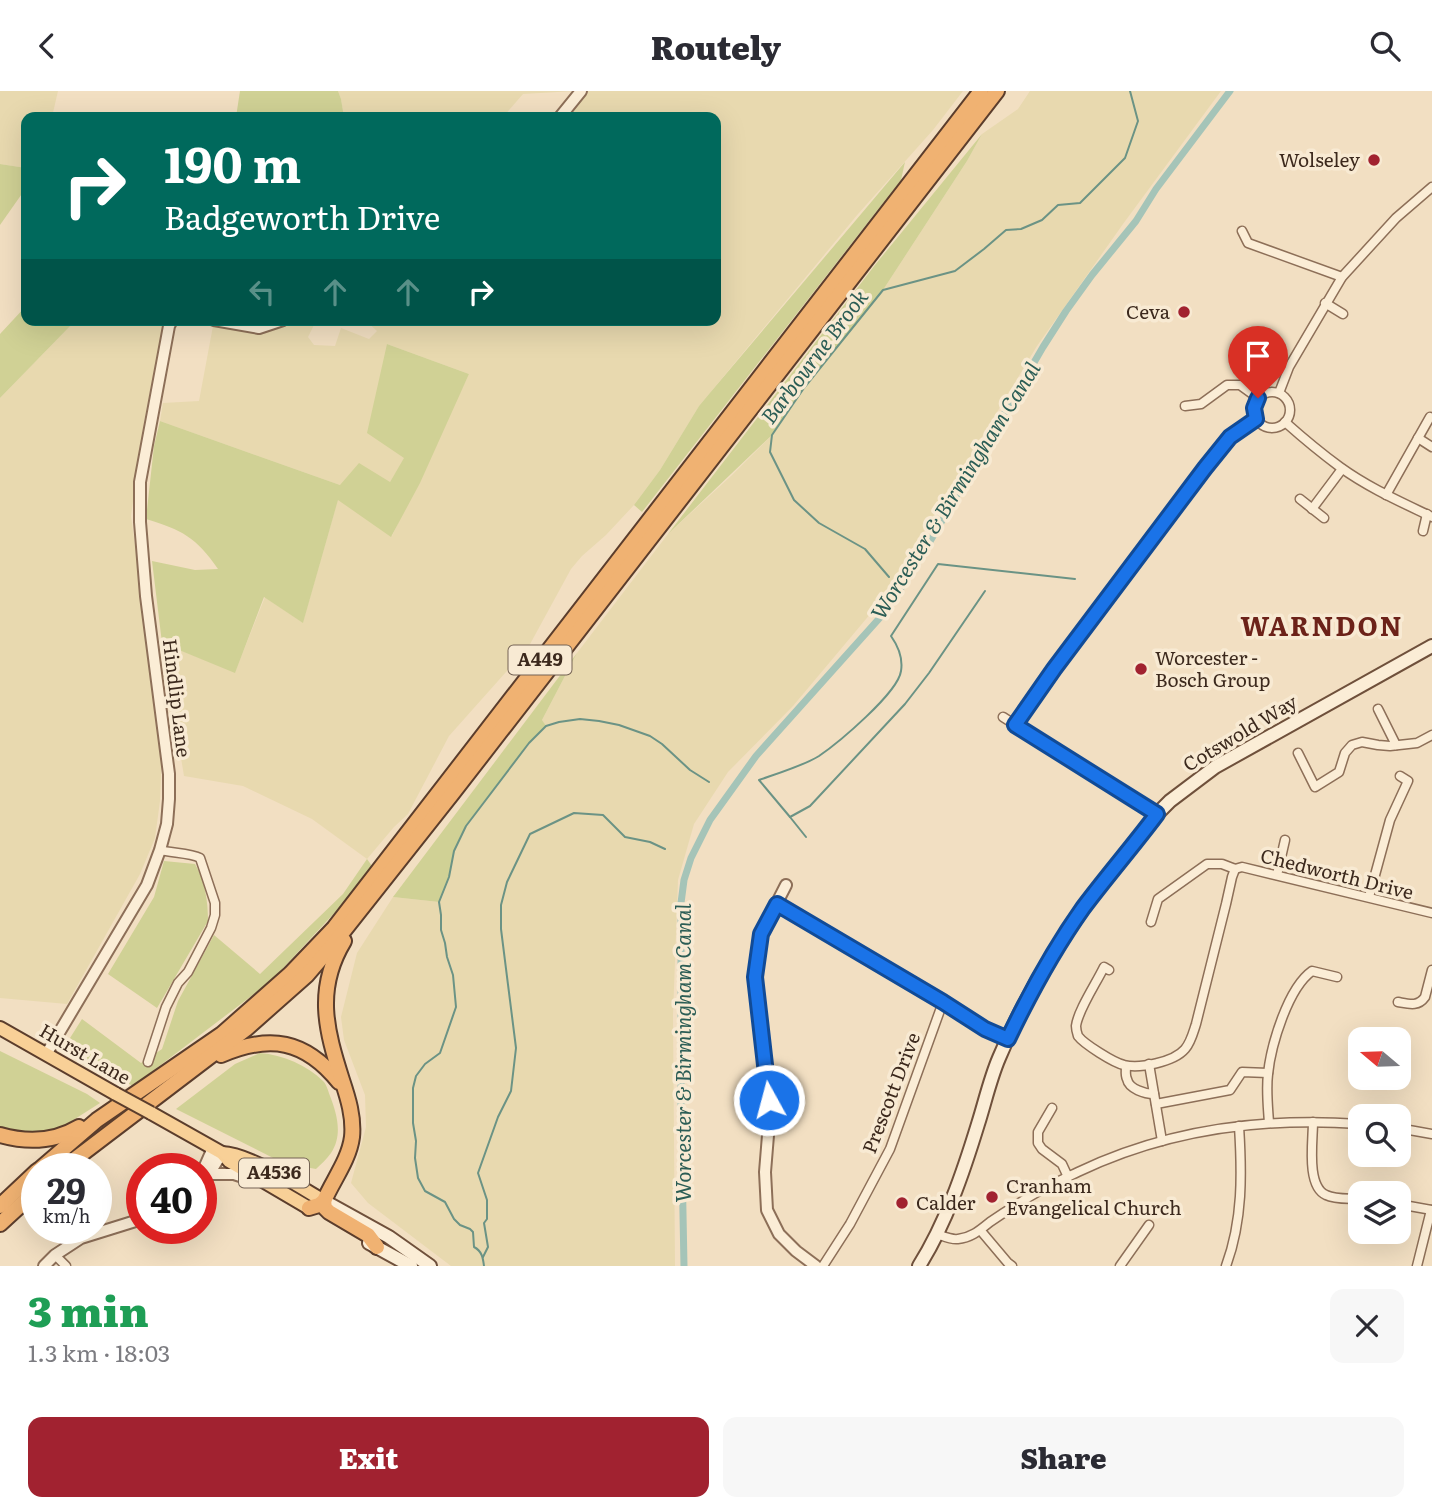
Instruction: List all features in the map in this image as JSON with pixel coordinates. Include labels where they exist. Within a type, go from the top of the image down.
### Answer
[{"type":"highway","name":"A449","points":[[58,1153],[97,1121],[222,1034],[290,974],[334,928],[981,91]]},
{"type":"highway","name":"A449","points":[[83,1153],[246,1030],[307,975],[356,918],[998,91]]},
{"type":"highway","points":[[309,1207],[324,1201],[344,1161],[352,1137],[352,1114],[329,1041],[325,1009],[326,992],[335,960],[356,918]]},
{"type":"highway","points":[[206,1060],[247,1046],[271,1043],[285,1045],[310,1054],[345,1088]]},
{"type":"highway","points":[[0,1135],[32,1141],[54,1138],[97,1121]]},
{"type":"highway","name":"A449","points":[[0,1206],[21,1186]]},
{"type":"highway","points":[[324,1201],[329,1212],[368,1235],[377,1247]]},
{"type":"highway","points":[[0,1224],[21,1205]]},
{"type":"main road","name":"Cotswold Way","points":[[919,1266],[937,1234],[961,1175],[998,1061],[1025,1002],[1060,942],[1098,887],[1157,814],[1215,767],[1432,646]]},
{"type":"main road","name":"Hurst Lane","points":[[0,1028],[217,1150]]},
{"type":"main road","name":"A4536","points":[[217,1150],[244,1158],[324,1201]]},
{"type":"main road","name":"A4536","points":[[217,1150],[229,1161],[309,1207]]},
{"type":"main road","points":[[324,1201],[389,1237],[430,1266]]},
{"type":"main road","points":[[309,1207],[411,1266]]},
{"type":"street","points":[[564,112],[581,91]]},
{"type":"street","points":[[1279,393],[1289,367],[1342,277],[1396,218],[1432,187]]},
{"type":"street","points":[[1242,231],[1248,243],[1342,277]]},
{"type":"street","points":[[1325,303],[1343,314]]},
{"type":"street","name":"Hindlip Lane","points":[[47,1053],[147,885],[167,824],[169,774],[139,522],[140,481],[169,326]]},
{"type":"street","points":[[248,326],[265,326]]},
{"type":"street","points":[[1185,406],[1201,404],[1227,385],[1240,385],[1258,398]]},
{"type":"street","points":[[1268,393],[1279,393],[1289,406],[1290,412],[1285,422],[1270,428],[1256,419],[1254,408],[1258,398],[1268,393]]},
{"type":"street","points":[[1386,495],[1430,417]]},
{"type":"street","points":[[1015,725],[1205,468],[1230,437],[1256,419]]},
{"type":"street","points":[[1285,422],[1342,469],[1429,516],[1423,531]]},
{"type":"street","points":[[1418,438],[1432,447]]},
{"type":"street","points":[[1312,509],[1342,469]]},
{"type":"street","points":[[1300,499],[1324,518]]},
{"type":"street","points":[[1378,709],[1396,745]]},
{"type":"street","points":[[1003,717],[1157,814]]},
{"type":"street","points":[[1298,754],[1315,787],[1339,772],[1345,753],[1352,745],[1362,742],[1378,745],[1417,743],[1432,735]]},
{"type":"street","points":[[1369,897],[1390,820],[1408,781],[1400,776]]},
{"type":"street","points":[[1277,875],[1285,840]]},
{"type":"street","points":[[148,1062],[166,1007],[211,928],[215,915],[215,903],[200,858],[197,855],[160,850]]},
{"type":"street","points":[[1272,850],[1282,852]]},
{"type":"street","name":"Chedworth Drive","points":[[1151,922],[1158,899],[1207,865],[1222,865],[1235,869],[1242,867],[1432,913]]},
{"type":"street","points":[[1109,970],[1104,967],[1078,1018],[1076,1028],[1079,1037],[1126,1066],[1149,1064],[1177,1056],[1191,1040],[1235,869]]},
{"type":"street","points":[[786,885],[761,934],[755,977],[769,1100],[765,1172],[767,1210],[779,1234],[816,1266]]},
{"type":"street","points":[[777,904],[985,1029],[1008,1039]]},
{"type":"street","points":[[1398,1002],[1416,1004],[1423,1000],[1432,970]]},
{"type":"street","points":[[1269,1123],[1268,1073],[1276,1036],[1290,1001],[1302,979],[1312,971],[1337,977]]},
{"type":"street","name":"Prescott Drive","points":[[823,1266],[850,1224],[890,1149],[943,1002]]},
{"type":"street","points":[[1149,1064],[1162,1141]]},
{"type":"street","points":[[1126,1066],[1129,1084],[1145,1094],[1154,1094]]},
{"type":"street","points":[[1156,1104],[1230,1090],[1242,1072],[1268,1073]]},
{"type":"street","points":[[1048,1109],[1038,1132],[1038,1143],[1062,1164],[1068,1177]]},
{"type":"street","points":[[1314,1122],[1313,1173],[1316,1185],[1327,1196],[1348,1198]]},
{"type":"street","points":[[937,1234],[956,1240],[969,1237],[1024,1200],[1068,1177],[1162,1141],[1201,1132],[1269,1123],[1348,1123]]},
{"type":"street","points":[[1226,1266],[1240,1212],[1242,1168],[1239,1126]]},
{"type":"street","points":[[1411,1130],[1432,1134]]},
{"type":"street","points":[[217,1175],[234,1174],[268,1184]]},
{"type":"street","points":[[1411,1206],[1431,1210],[1417,1266]]},
{"type":"street","points":[[44,1266],[55,1255],[81,1238],[126,1224]]},
{"type":"street","points":[[1120,1266],[1149,1225]]},
{"type":"street","points":[[981,1231],[1012,1266]]},
{"type":"street","points":[[55,1255],[66,1266]]},
{"type":"shaded area","points":[[0,91],[58,91],[53,112],[21,112],[21,167],[0,164]]},
{"type":"shaded area","points":[[338,91],[575,91],[523,94],[507,112],[343,112]]},
{"type":"shaded area","points":[[586,91],[963,91],[699,406],[660,470],[634,505],[571,569],[529,646],[449,736],[408,814],[367,859],[312,819],[243,786],[184,776],[162,643],[235,672],[265,597],[303,622],[338,499],[392,536],[469,374],[387,344],[405,458],[390,482],[340,485],[160,421],[163,403],[199,401],[213,326],[263,333],[280,326],[314,326],[308,337],[314,345],[335,346],[341,328],[369,339],[377,331],[372,326],[721,326],[721,112],[569,112]]},
{"type":"shaded area","points":[[1030,91],[1221,91],[1037,346],[887,594],[793,706],[728,772],[694,824],[678,880],[673,1015],[675,1266],[451,1266],[368,1203],[351,1183],[366,1127],[365,1095],[344,1040],[341,1017],[357,953],[393,897],[439,902],[449,877],[454,851],[466,826],[545,726],[542,720],[577,653],[668,534],[772,435],[804,388],[883,290],[982,134],[1018,109]]},
{"type":"shaded area","points":[[70,326],[163,326],[144,422],[131,516],[162,750],[155,838],[140,874],[67,1004],[0,998],[0,398]]},
{"type":"green space","points":[[240,91],[338,91],[343,112],[237,112]]},
{"type":"green space","points":[[982,134],[883,290],[804,388],[772,435],[668,534],[875,265]]},
{"type":"green space","points":[[905,162],[901,180],[642,512],[634,505],[660,470],[699,406]]},
{"type":"green space","points":[[0,164],[21,167],[21,195],[0,225]]},
{"type":"green space","points":[[21,311],[21,326],[70,326],[0,398],[0,334]]},
{"type":"green space","points":[[387,344],[469,374],[420,483],[391,537],[338,500],[303,623],[264,597],[235,673],[162,643],[152,561],[195,570],[218,569],[203,549],[187,536],[146,519],[154,446],[160,421],[340,485],[359,463],[390,482],[404,458],[367,433]]},
{"type":"green space","points":[[577,653],[542,720],[546,726],[529,743],[466,826],[454,851],[449,877],[439,902],[393,897]]},
{"type":"green space","points":[[367,859],[372,866],[339,908],[271,981],[133,1086],[83,1060],[70,1038],[82,1019],[141,1063],[162,1049],[178,1001],[214,935],[260,974],[343,894]]},
{"type":"green space","points":[[164,861],[195,864],[205,891],[208,921],[157,1008],[108,974],[154,897]]},
{"type":"green space","points":[[0,1051],[100,1103],[56,1131],[30,1135],[0,1128]]},
{"type":"green space","points":[[260,1053],[302,1066],[317,1075],[326,1086],[335,1110],[338,1132],[331,1153],[316,1169],[283,1163],[176,1109],[235,1064]]},
{"type":"waterway","name":"Barbourne Brook","points":[[889,577],[865,549],[819,523],[794,500],[770,452],[772,435],[804,388],[883,290],[955,271],[1006,230],[1021,229],[1042,220],[1058,205],[1080,203],[1125,158],[1138,121],[1130,91]]},
{"type":"waterway","name":"Worcester & Birmingham Canal","points":[[684,1266],[681,903],[691,858],[710,820],[756,756],[885,612],[918,562],[1066,311],[1136,221],[1156,189],[1230,91]]},
{"type":"waterway","name":"Barbourne Brook","points":[[985,591],[905,704],[810,806],[790,817],[759,780],[819,756],[853,729],[890,692],[901,671],[899,653],[891,636],[938,564],[1075,579]]},
{"type":"waterway","name":"Barbourne Brook","points":[[484,1266],[483,1258],[474,1247],[473,1232],[454,1219],[445,1202],[425,1191],[418,1178],[415,1158],[413,1088],[416,1076],[425,1064],[440,1053],[456,1007],[453,975],[441,930],[439,902],[449,877],[454,851],[466,826],[529,743],[546,726],[559,722],[580,719],[599,721],[650,736],[690,770],[709,782]]},
{"type":"waterway","points":[[483,1257],[488,1247],[484,1223],[487,1219],[487,1200],[478,1173],[498,1117],[511,1091],[516,1048],[501,929],[501,905],[507,882],[530,834],[574,813],[603,815],[625,837],[650,842],[665,849]]},
{"type":"waterway","points":[[790,817],[806,837]]},
{"type":"place","name":"Wolseley","points":[[1374,160]]},
{"type":"place","name":"Ceva","points":[[1184,312]]},
{"type":"place","name":"Worcester - Bosch Group","points":[[1141,669]]},
{"type":"place","name":"Cranham Evangelical Church","points":[[992,1197]]},
{"type":"place","name":"Calder","points":[[902,1203]]},
{"type":"district","name":"WARNDON","points":[[1322,627]]},
{"type":"route","points":[[769,1100],[755,977],[761,934],[777,904],[985,1029],[1008,1039],[1025,1002],[1060,942],[1098,887],[1157,814],[1015,725],[1205,468],[1230,437],[1256,419],[1254,408],[1258,398]]}]
